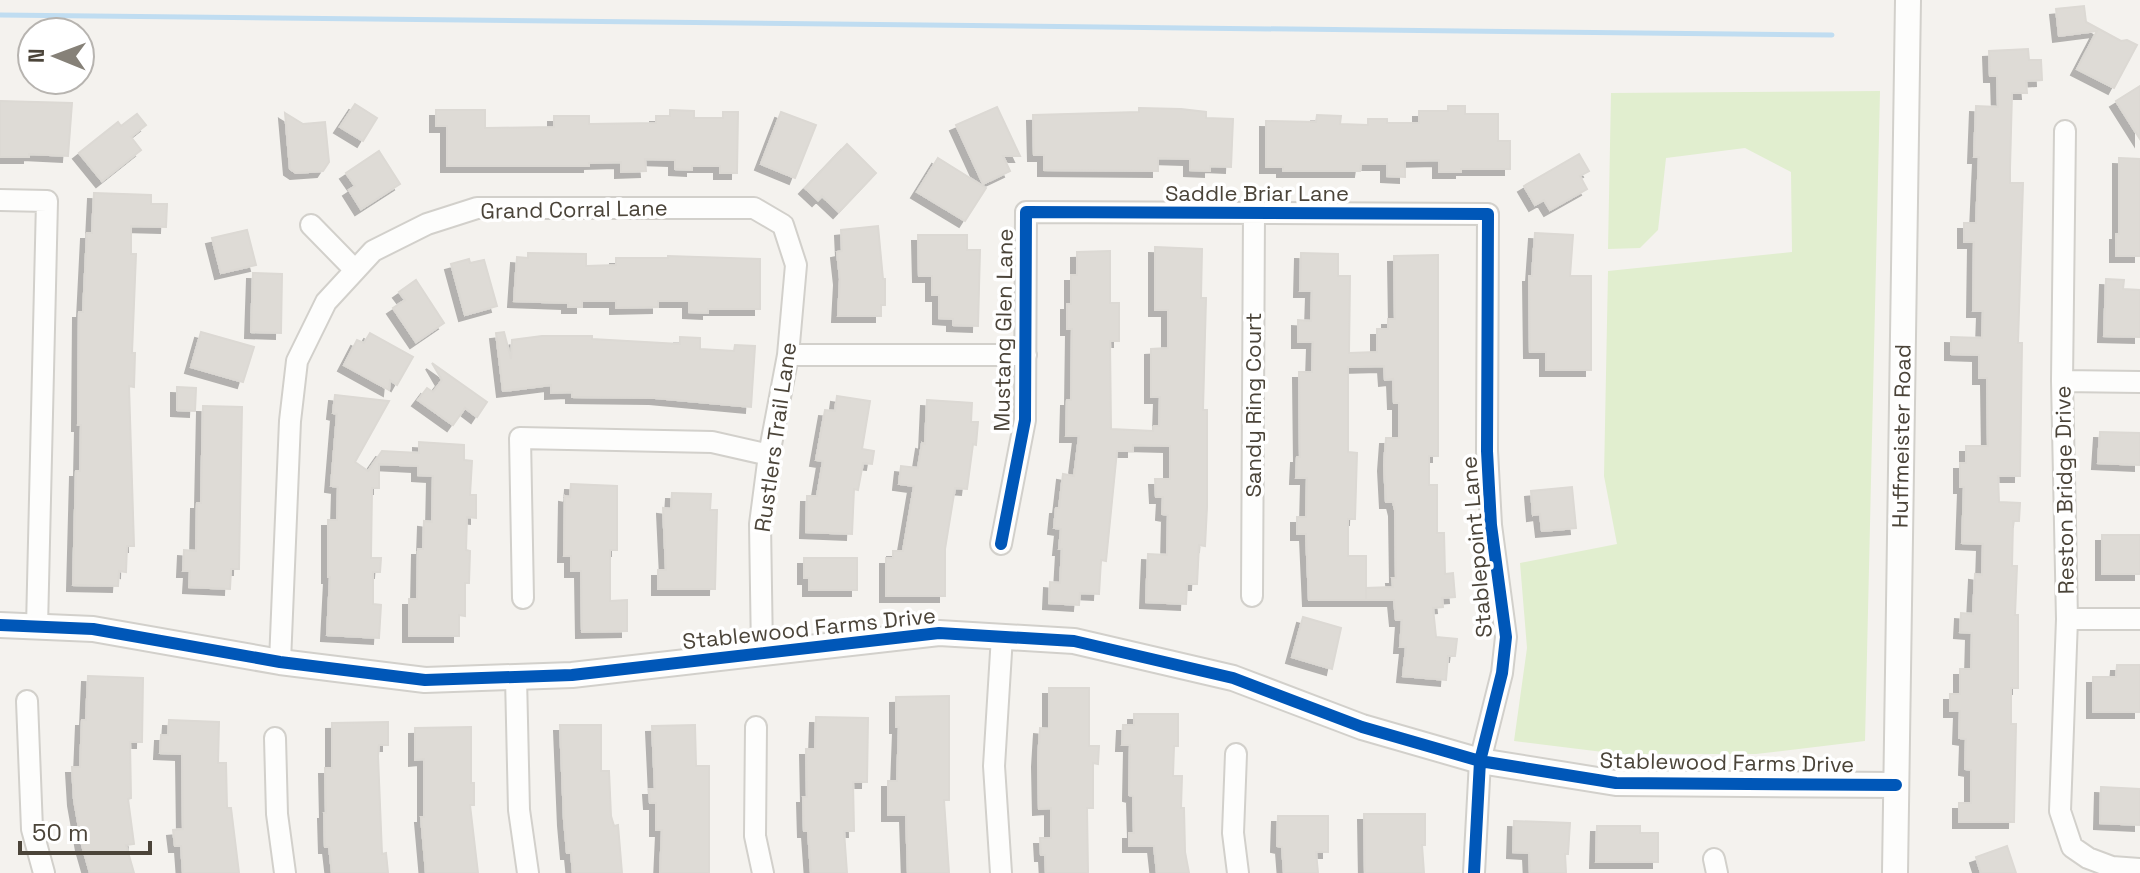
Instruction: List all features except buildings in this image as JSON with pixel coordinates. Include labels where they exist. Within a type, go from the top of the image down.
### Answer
[{"type":"street","name":"Huffmeister Road","points":[[1895,873],[1908,0]]},
{"type":"street","name":"Reston Bridge Drive","points":[[2065,131],[2062,381],[2067,619],[2060,811],[2072,847],[2088,858],[2112,867],[2140,869]]},
{"type":"street","points":[[0,200],[47,201],[37,627]]},
{"type":"street","name":"Grand Corral Lane","points":[[280,662],[290,421],[297,361],[326,302],[373,251],[427,224],[477,208],[754,208],[783,225]]},
{"type":"street","name":"Saddle Briar Lane","points":[[1026,212],[1488,214]]},
{"type":"street","name":"Mustang Glen Lane","points":[[1001,544],[1025,420],[1026,212]]},
{"type":"street","name":"Sandy Ring Court","points":[[1252,596],[1254,213]]},
{"type":"street","name":"Stablepoint Lane","points":[[1474,873],[1480,761],[1502,673],[1506,637],[1491,525],[1487,451],[1488,214]]},
{"type":"street","points":[[311,225],[355,270]]},
{"type":"street","name":"Rustlers Trail Lane","points":[[762,652],[760,524],[788,355],[796,265],[783,225]]},
{"type":"street","points":[[788,355],[1026,355]]},
{"type":"street","points":[[2062,381],[2140,382]]},
{"type":"street","points":[[523,598],[520,438],[712,442],[769,455]]},
{"type":"street","points":[[2067,619],[2140,619]]},
{"type":"street","name":"Stablewood Farms Drive","points":[[0,625],[93,629],[280,662],[425,680],[572,675],[939,633],[1074,641],[1233,678],[1362,727],[1480,761],[1616,783],[1896,785]]},
{"type":"street","points":[[1001,873],[994,766],[1002,636]]},
{"type":"street","points":[[516,677],[519,810],[528,873]]},
{"type":"street","points":[[27,701],[32,829],[44,873]]},
{"type":"street","points":[[756,727],[755,836],[763,873]]},
{"type":"street","points":[[275,738],[277,814],[285,873]]},
{"type":"street","points":[[1236,754],[1233,833],[1238,873]]},
{"type":"green space","points":[[1880,91],[1865,741],[1756,754],[1619,754],[1514,741],[1527,648],[1520,563],[1617,544],[1604,476],[1608,271],[1792,252],[1791,172],[1745,148],[1666,158],[1658,230],[1640,248],[1608,249],[1611,93]]},
{"type":"waterway","points":[[0,15],[1832,35]]},
{"type":"cycle path","points":[[1001,544],[1025,420],[1026,212],[1488,214],[1487,451],[1491,525],[1506,637],[1502,673],[1480,761],[1474,873]]},
{"type":"cycle path","points":[[0,625],[93,629],[280,662],[425,680],[572,675],[939,633],[1074,641],[1233,678],[1362,727],[1480,761],[1616,783],[1896,785]]}]
